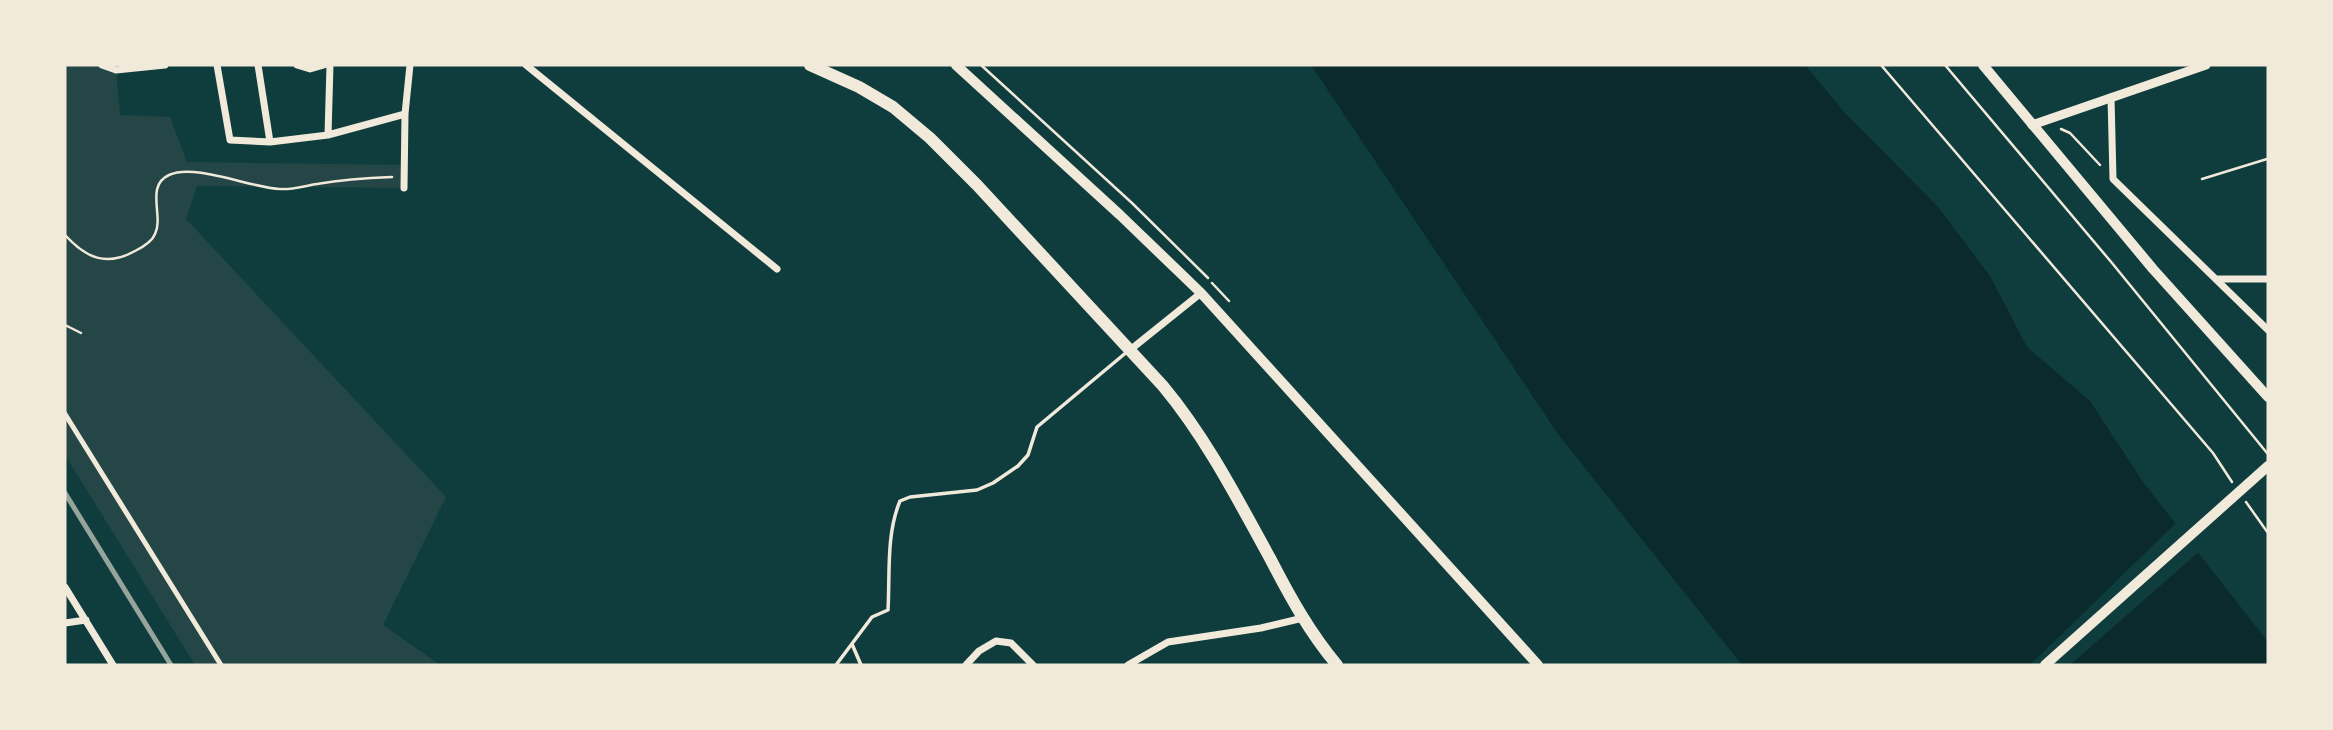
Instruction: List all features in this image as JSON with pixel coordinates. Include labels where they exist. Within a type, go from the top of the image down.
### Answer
[{"type":"highway","points":[[810,65],[859,87],[893,107],[930,138],[977,185],[1186,413],[1207,444],[1303,618],[1332,664]]},
{"type":"main road","points":[[956,65],[1121,215],[1201,293],[1538,665]]},
{"type":"main road","points":[[1983,65],[2153,269],[2268,397]]},
{"type":"main road","points":[[2045,665],[2268,466]]},
{"type":"street","points":[[102,65],[116,70],[165,65]]},
{"type":"street","points":[[217,65],[230,140],[270,142],[328,135],[405,114]]},
{"type":"street","points":[[258,65],[270,142]]},
{"type":"street","points":[[297,65],[310,69],[324,65]]},
{"type":"street","points":[[328,135],[330,65]]},
{"type":"street","points":[[404,188],[405,114],[410,65]]},
{"type":"street","points":[[526,65],[777,269]]},
{"type":"street","points":[[2032,125],[2206,65]]},
{"type":"street","points":[[2111,97],[2113,179],[2268,330]]},
{"type":"street","points":[[2218,279],[2268,279]]},
{"type":"street","points":[[1130,350],[1201,293]]},
{"type":"street","points":[[65,414],[221,665]]},
{"type":"street","points":[[65,587],[113,665]]},
{"type":"street","points":[[1128,665],[1168,642],[1261,628],[1303,618]]},
{"type":"street","points":[[65,623],[86,620]]},
{"type":"street","points":[[966,665],[979,651],[996,641],[1011,643],[1032,665]]},
{"type":"lane","points":[[836,665],[872,617],[888,610],[892,529],[894,514],[900,501],[977,490],[993,483],[1018,466],[1028,455],[1037,427],[1130,350]]},
{"type":"lane","points":[[852,644],[861,665]]},
{"type":"path","points":[[1881,65],[2213,453],[2236,488]]},
{"type":"path","points":[[1945,65],[2112,263],[2268,455]]},
{"type":"path","points":[[2047,119],[2070,134],[2113,179]]},
{"type":"path","points":[[2202,179],[2267,159]]},
{"type":"path","points":[[65,234],[79,250],[97,258],[112,260],[146,245],[155,235],[159,222],[156,190],[161,180],[170,174],[228,178],[278,189],[391,176],[404,188]]},
{"type":"path","points":[[65,325],[81,333]]},
{"type":"path","points":[[2244,499],[2268,533]]},
{"type":"shaded area","points":[[65,65],[102,65],[116,70],[120,115],[170,117],[187,162],[404,165],[404,188],[197,186],[186,219],[446,497],[383,625],[440,665],[195,665],[65,455]]},
{"type":"shaded area","points":[[1311,65],[1805,65],[1845,113],[1938,207],[1990,276],[2027,347],[2090,401],[2143,482],[2268,642],[2268,665],[1742,665],[1558,434]]},
{"type":"pier","points":[[2178,521],[2201,550],[2070,665],[2030,665]]},
{"type":"railway","points":[[65,493],[171,665]]}]
